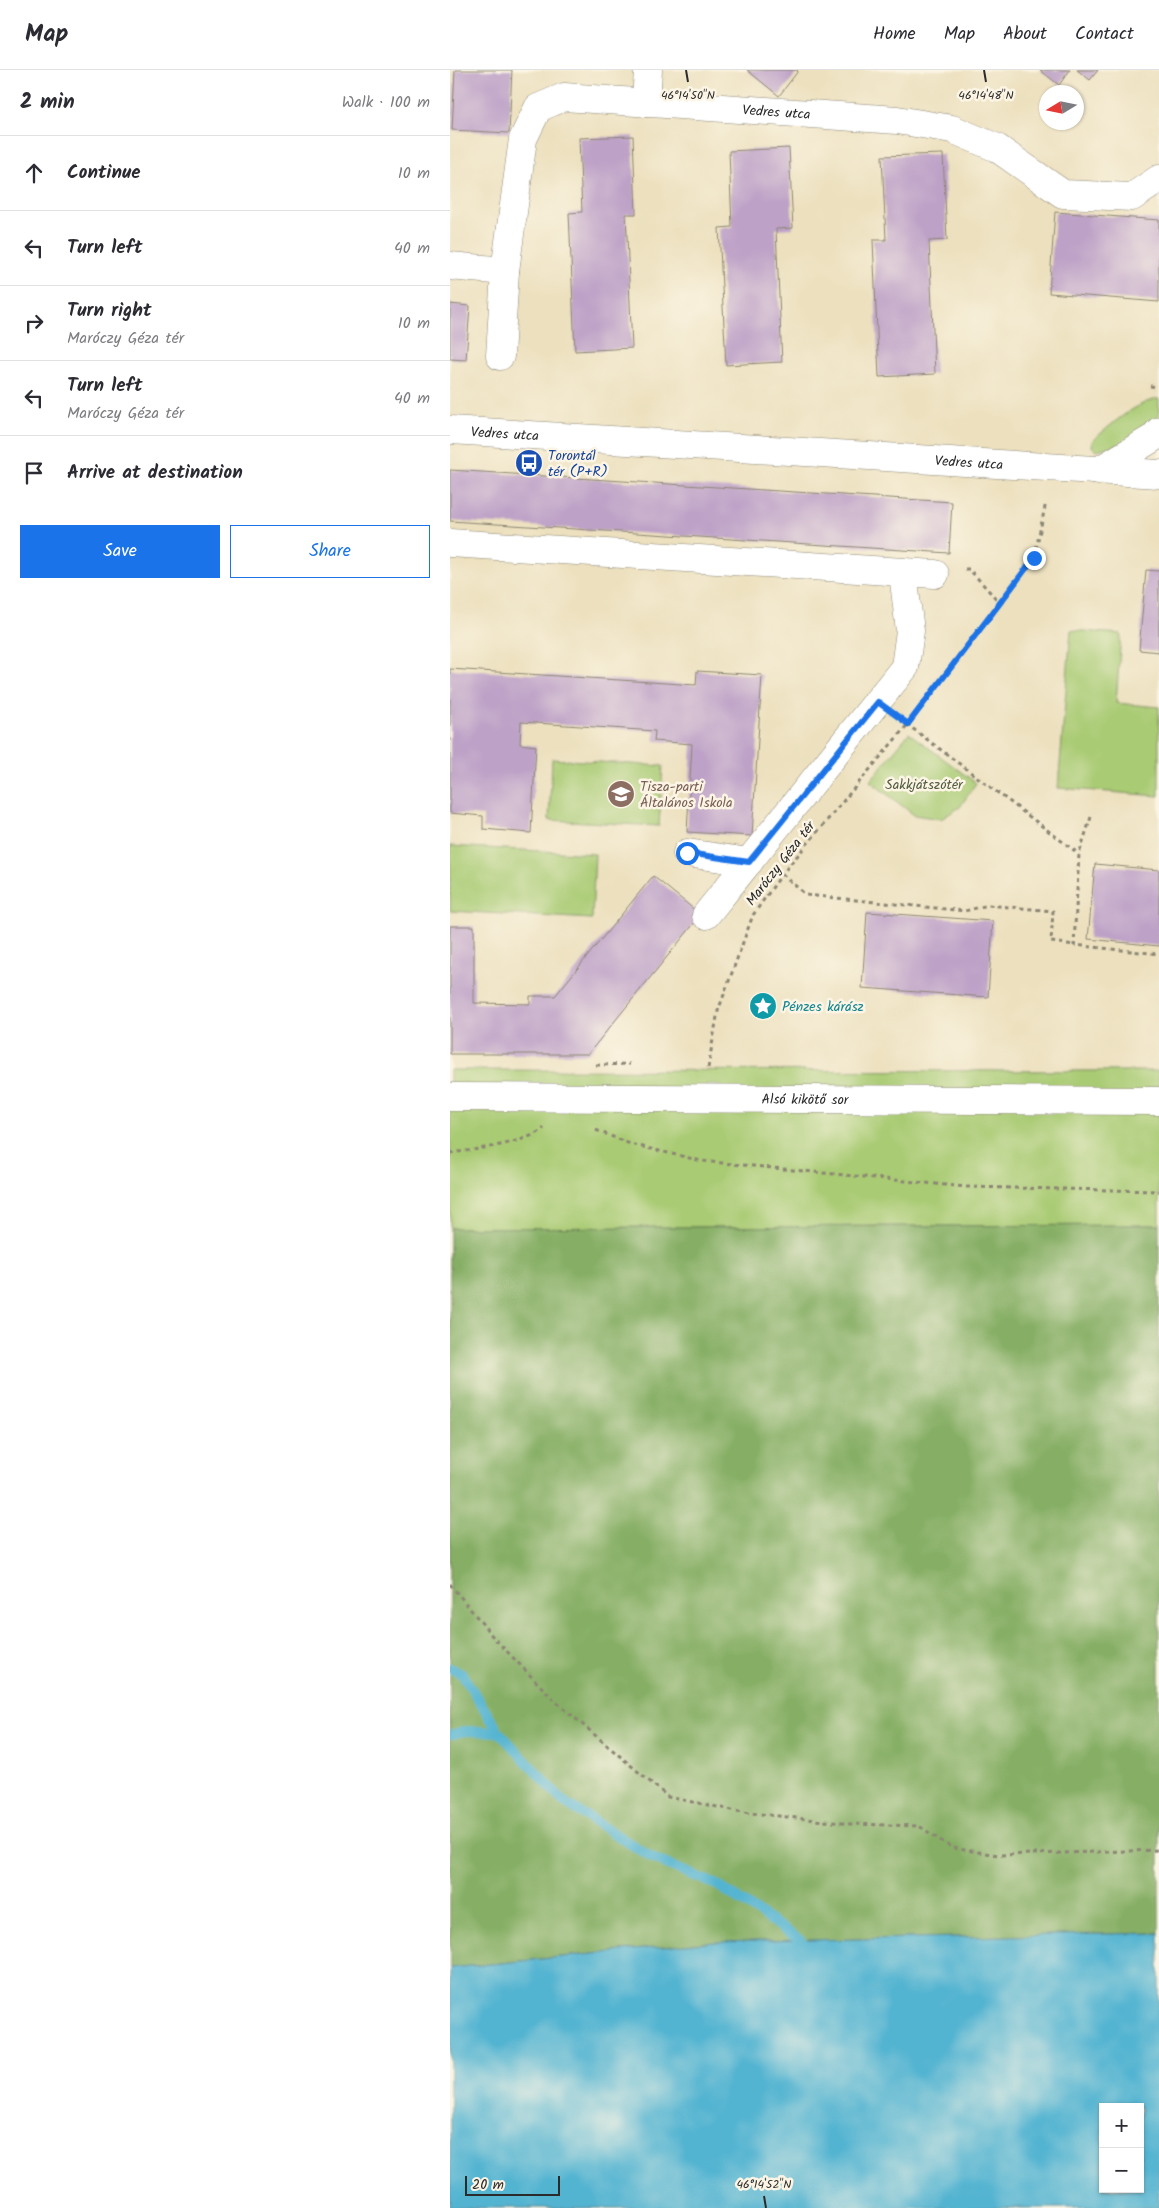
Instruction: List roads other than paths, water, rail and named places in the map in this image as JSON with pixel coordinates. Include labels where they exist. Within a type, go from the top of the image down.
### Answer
[{"type":"street","points":[[646,103],[648,70]]},
{"type":"street","name":"Vedres utca","points":[[500,356],[505,271],[523,139],[538,108],[564,97],[897,120],[952,129],[997,148],[1063,194],[1132,197],[1159,179]]},
{"type":"street","points":[[450,266],[505,271]]},
{"type":"street","name":"Vedres utca","points":[[450,430],[1159,474]]},
{"type":"street","points":[[1098,471],[1153,438],[1159,431]]},
{"type":"street","points":[[450,543],[935,574]]},
{"type":"street","points":[[706,915],[905,667],[910,631],[903,573]]},
{"type":"street","points":[[687,853],[749,862]]},
{"type":"street","name":"Alsó kikötő sor","points":[[450,1097],[1159,1101]]},
{"type":"water","points":[[1159,1933],[1159,2208],[450,2208],[450,1968],[715,1942]]},
{"type":"waterway","points":[[450,1668],[462,1674],[499,1732],[564,1802],[656,1860],[717,1885],[800,1940],[808,1949]]},
{"type":"waterway","points":[[450,1735],[464,1731],[499,1732]]},
{"type":"place","name":"Torontál tér (P+R)","points":[[529,463]]},
{"type":"place","name":"Tisza-parti Általános Iskola","points":[[621,794]]},
{"type":"place","name":"Pénzes kárász","points":[[763,1006]]},
{"type":"park label","name":"Sakkjátszótér","points":[[924,784]]}]
